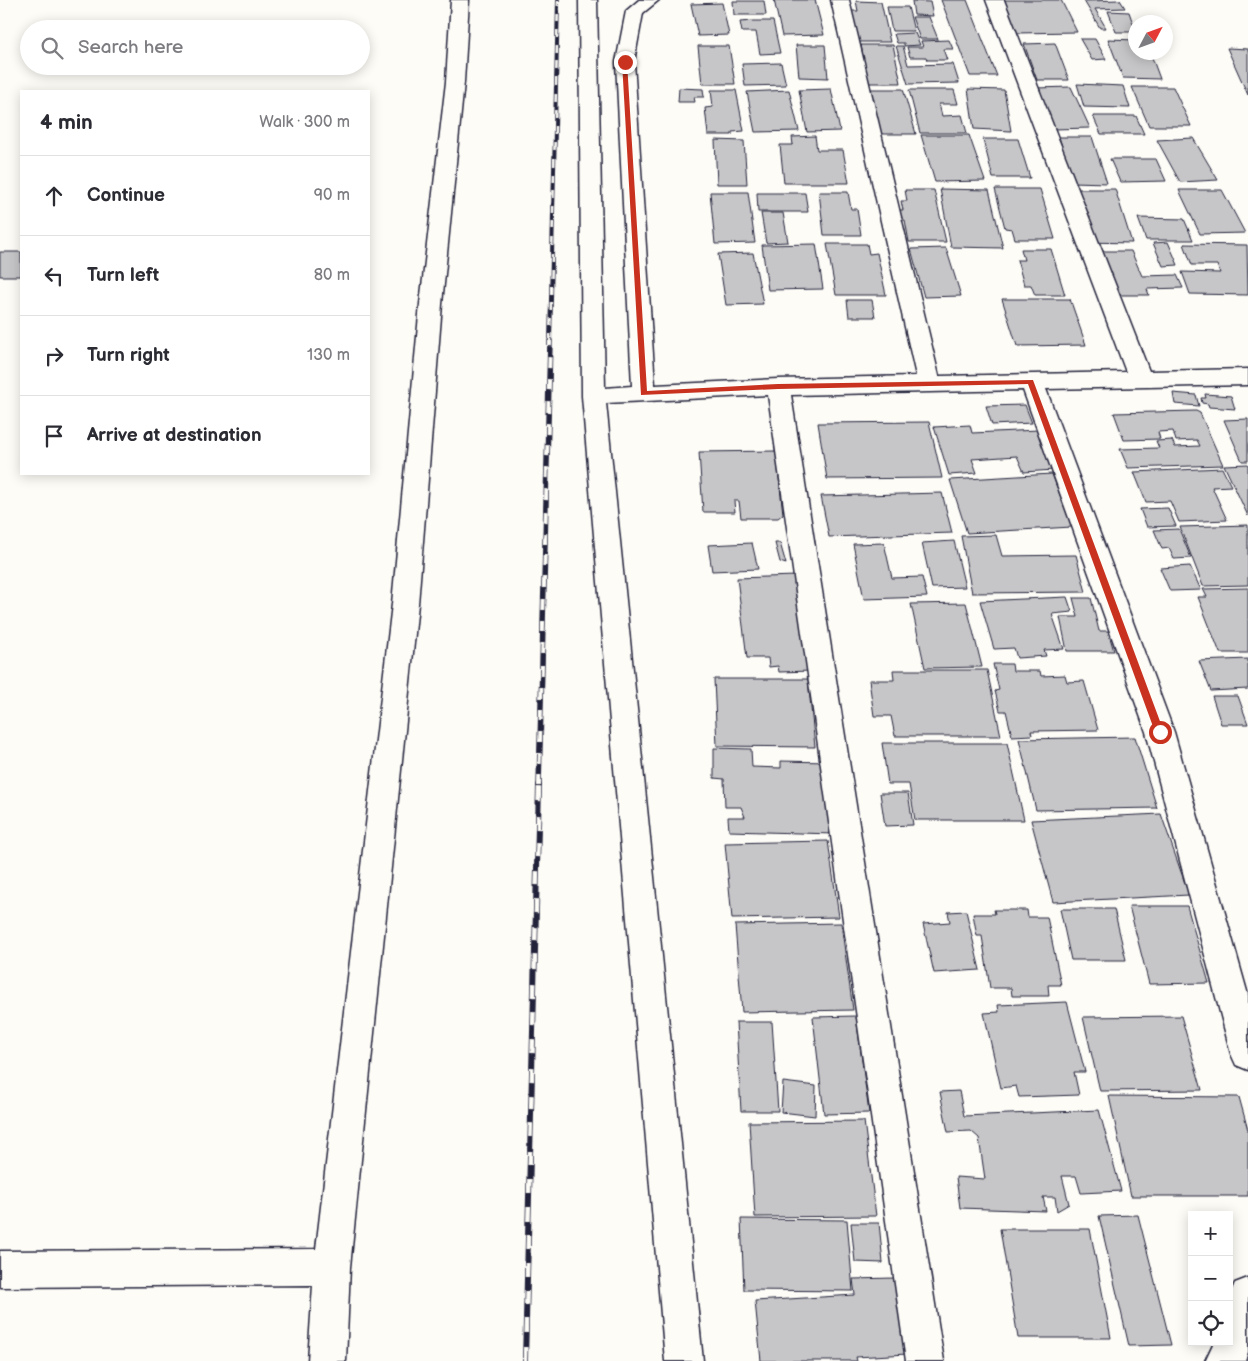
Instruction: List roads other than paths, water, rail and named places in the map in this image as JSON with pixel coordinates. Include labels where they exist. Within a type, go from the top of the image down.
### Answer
[{"type":"street","points":[[327,1361],[332,1266],[404,604],[431,304],[455,82],[460,0]]},
{"type":"street","points":[[588,0],[594,396],[684,1361]]},
{"type":"street","points":[[644,394],[625,62],[636,11],[650,0]]},
{"type":"street","points":[[840,0],[929,384]]},
{"type":"street","points":[[996,0],[1140,379]]},
{"type":"street","points":[[594,396],[778,387],[1248,377]]},
{"type":"street","points":[[1031,381],[1160,732],[1248,1054]]},
{"type":"street","points":[[778,387],[925,1361]]},
{"type":"street","points":[[0,1270],[332,1266]]},
{"type":"street","points":[[1224,1361],[1228,1356],[1248,1296]]},
{"type":"railway","points":[[550,342],[558,0]]},
{"type":"railway","points":[[539,786],[550,341]]},
{"type":"railway","points":[[525,1361],[539,785]]}]
